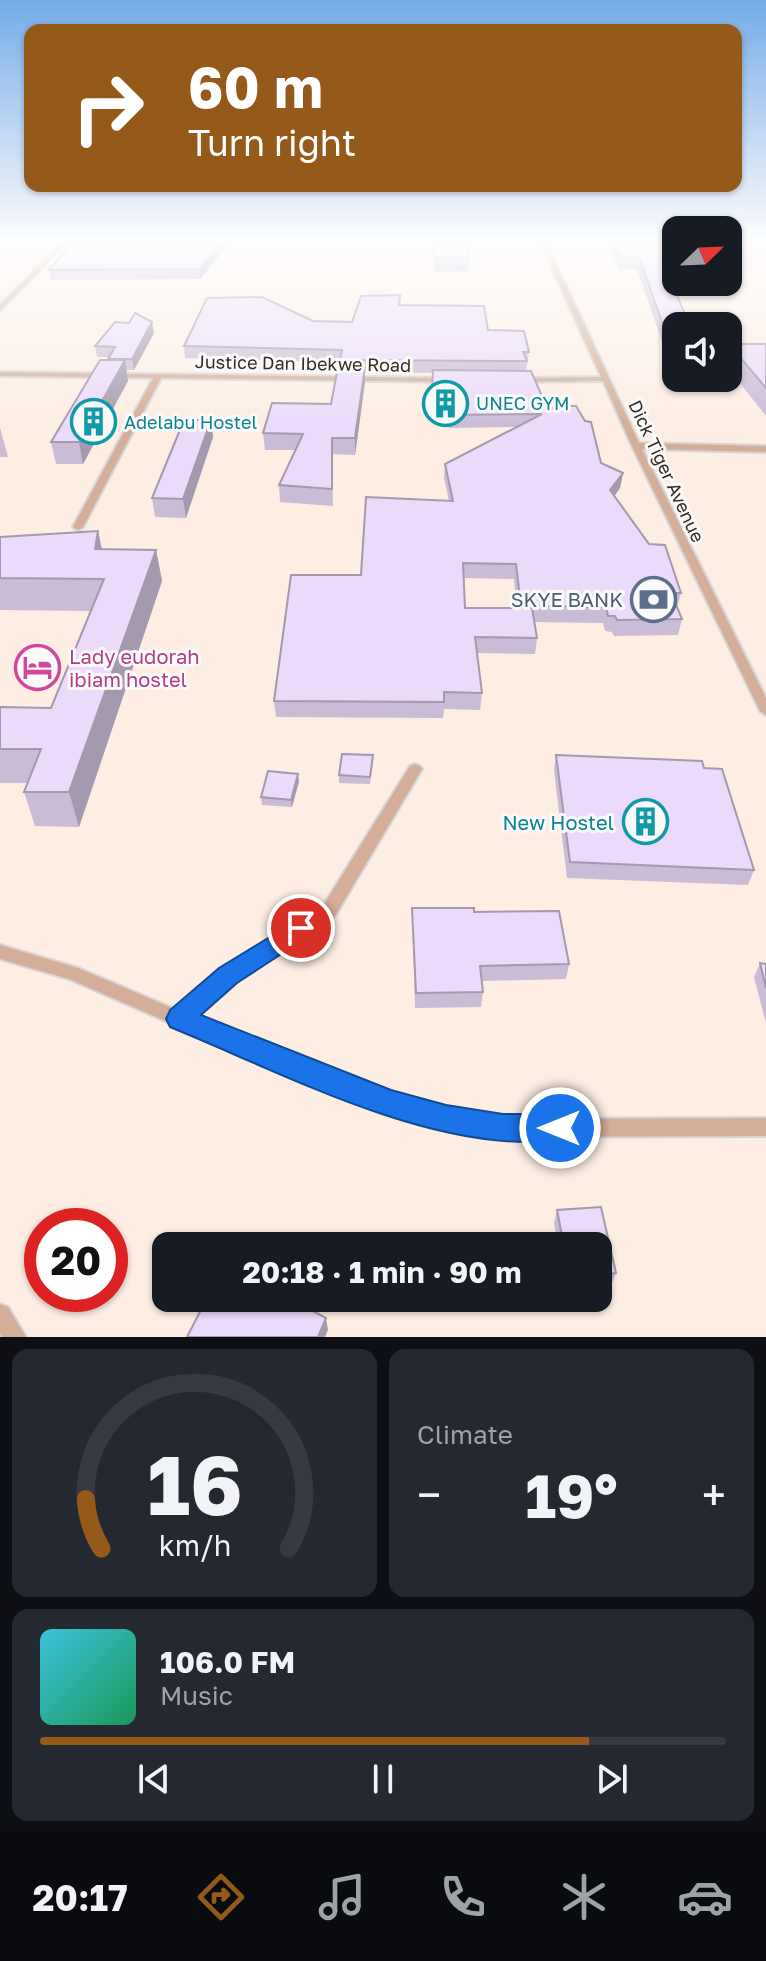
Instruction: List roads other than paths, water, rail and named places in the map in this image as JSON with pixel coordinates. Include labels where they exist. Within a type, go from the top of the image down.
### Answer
[{"type":"lane","name":"Dick Tiger Avenue","points":[[572,304],[636,446],[766,711]]},
{"type":"lane","name":"Justice Dan Ibekwe Road","points":[[0,374],[452,380]]},
{"type":"lane","points":[[78,527],[158,377]]},
{"type":"lane","points":[[514,380],[606,379]]},
{"type":"lane","points":[[636,446],[766,449]]},
{"type":"lane","points":[[179,1019],[228,976],[329,911],[415,769]]},
{"type":"lane","points":[[0,952],[72,973],[391,1104],[446,1119],[503,1128],[766,1127]]},
{"type":"lane","points":[[0,1315],[15,1337]]},
{"type":"place","name":"UNEC GYM","points":[[445,403]]},
{"type":"place","name":"Adelabu Hostel","points":[[93,422]]},
{"type":"place","name":"SKYE BANK","points":[[654,599]]},
{"type":"place","name":"Lady eudorah ibiam hostel","points":[[38,668]]},
{"type":"place","name":"New Hostel","points":[[645,822]]}]
